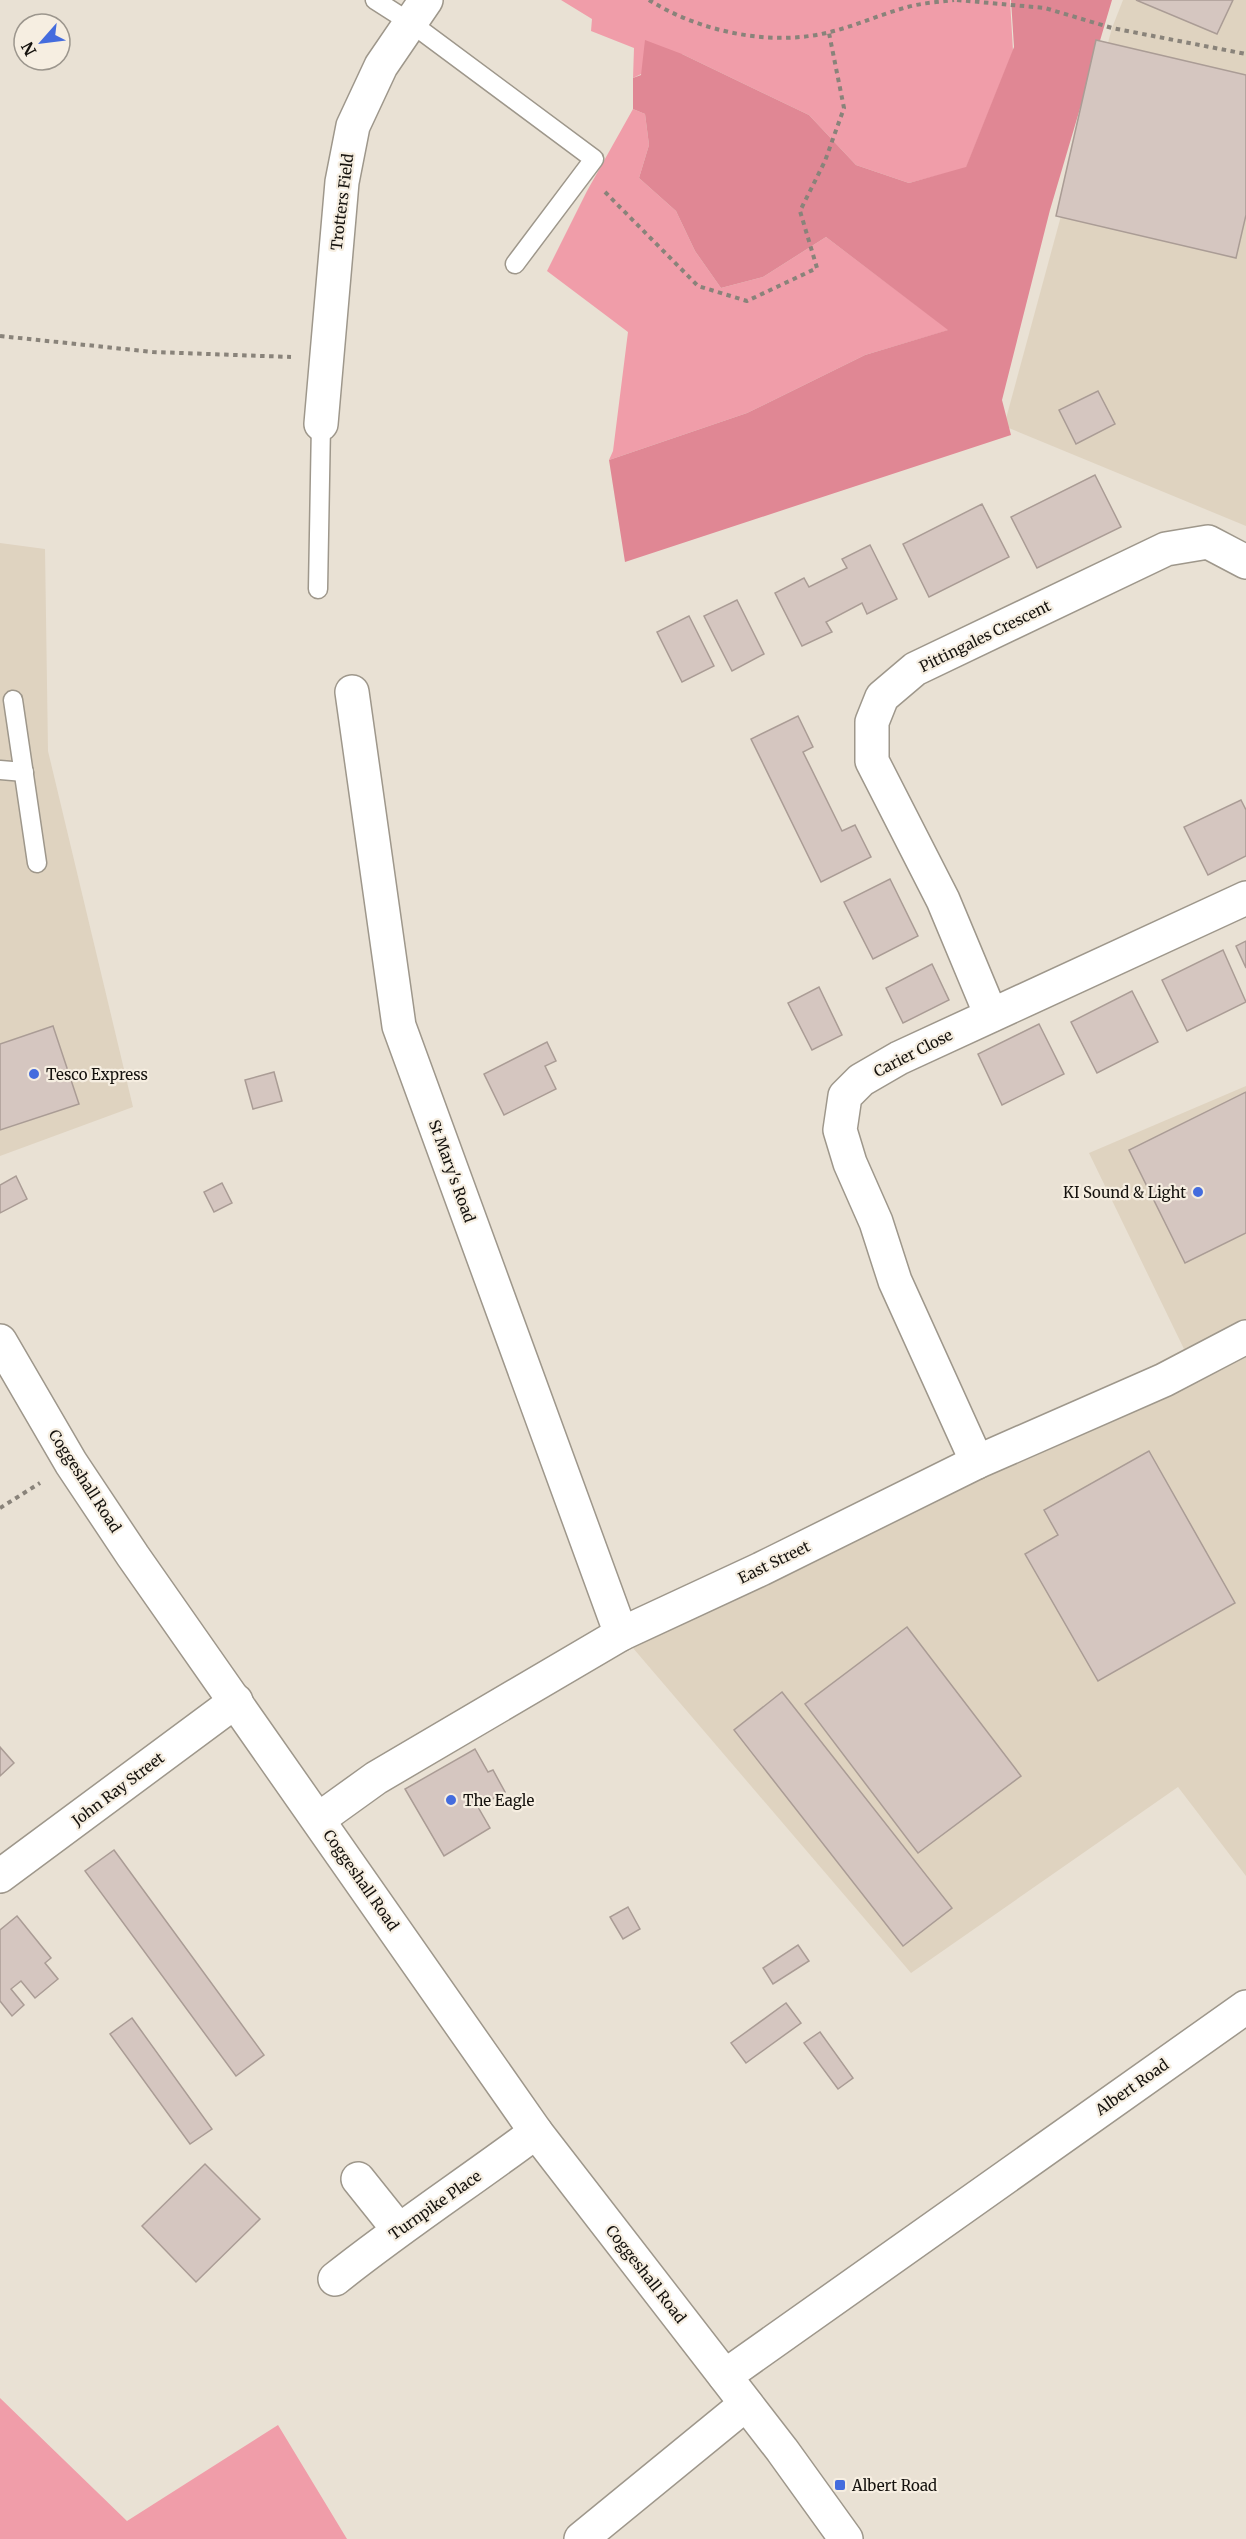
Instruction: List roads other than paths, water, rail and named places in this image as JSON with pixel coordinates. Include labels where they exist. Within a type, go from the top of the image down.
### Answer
[{"type":"street","name":"Trotters Field","points":[[321,424],[342,182],[353,126],[381,66],[418,12]]},
{"type":"street","name":"Pittingales Crescent","points":[[991,1015],[943,900],[872,762],[872,722],[882,697],[915,669],[1166,549],[1208,542],[1246,562]]},
{"type":"street","name":"St Mary's Road","points":[[352,692],[399,1026],[621,1634]]},
{"type":"street","name":"Carier Close","points":[[977,1462],[895,1281],[876,1222],[850,1163],[840,1130],[845,1096],[861,1080],[899,1058],[1246,898]]},
{"type":"street","name":"East Street","points":[[319,1819],[376,1778],[621,1634],[761,1569],[977,1462],[1164,1380],[1246,1337]]},
{"type":"street","name":"Coggeshall Road","points":[[0,1341],[71,1463],[536,2132],[725,2376],[846,2539]]},
{"type":"street","name":"John Ray Street","points":[[0,1876],[236,1701]]},
{"type":"street","name":"Albert Road","points":[[725,2376],[1246,2007]]},
{"type":"street","name":"Turnpike Place","points":[[335,2278],[398,2229],[439,2204],[536,2132]]},
{"type":"street","points":[[358,2179],[398,2229]]},
{"type":"street","points":[[581,2539],[746,2404]]},
{"type":"lane","points":[[375,0],[418,12],[594,159],[515,264]]},
{"type":"lane","points":[[318,589],[321,424]]},
{"type":"lane","points":[[13,700],[37,862]]},
{"type":"lane","points":[[0,770],[24,772]]},
{"type":"place","name":"Tesco Express","points":[[34,1074]]},
{"type":"place","name":"KI Sound & Light","points":[[1198,1192]]},
{"type":"place","name":"The Eagle","points":[[451,1800]]},
{"type":"place","name":"Albert Road","points":[[840,2485]]}]
